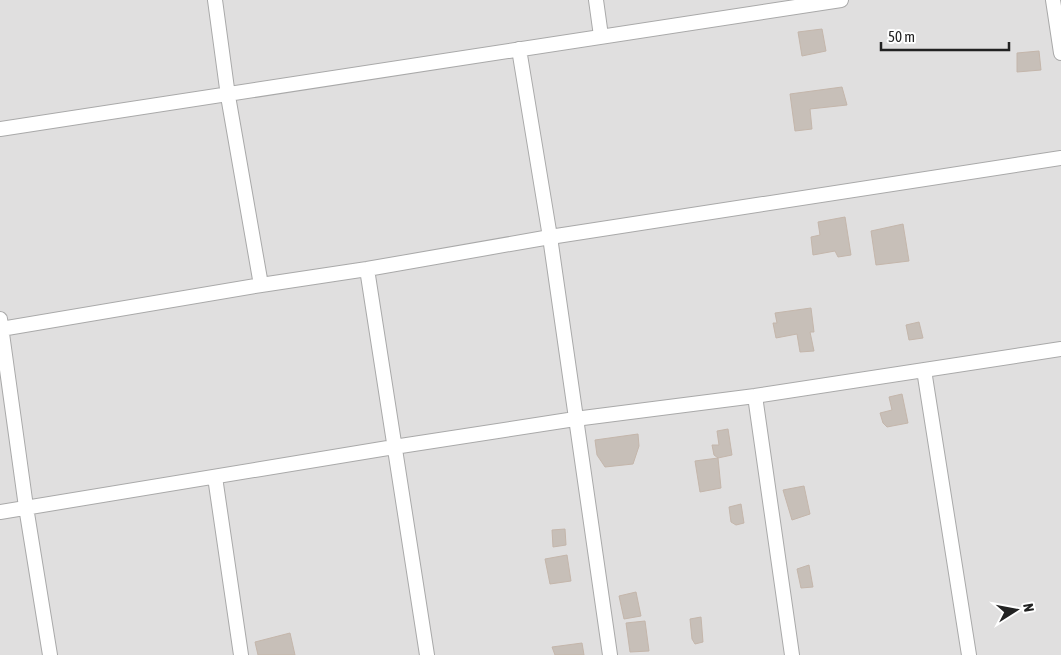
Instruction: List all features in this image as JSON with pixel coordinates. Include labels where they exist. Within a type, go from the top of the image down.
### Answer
[{"type":"street","points":[[214,0],[228,96],[261,285]]},
{"type":"street","points":[[596,0],[601,36]]},
{"type":"street","points":[[0,130],[840,0]]},
{"type":"street","points":[[1053,0],[1061,52]]},
{"type":"street","points":[[519,49],[550,236],[610,655]]},
{"type":"street","points":[[50,655],[26,507],[1,324],[367,269],[550,236],[1061,158]]},
{"type":"street","points":[[367,269],[427,655]]},
{"type":"street","points":[[0,512],[575,419],[755,396],[1061,349]]},
{"type":"street","points":[[924,370],[969,655]]},
{"type":"street","points":[[755,396],[792,655]]},
{"type":"street","points":[[215,478],[241,655]]},
{"type":"shaded area","points":[[0,0],[1061,0],[1061,655],[0,655]]},
{"type":"building","points":[[822,29],[826,51],[802,56],[798,32]]},
{"type":"building","points":[[1039,51],[1041,70],[1017,72],[1017,53]]},
{"type":"building","points":[[842,87],[847,105],[810,109],[812,129],[795,131],[790,94]]},
{"type":"building","points":[[845,217],[851,255],[838,257],[835,251],[813,255],[811,237],[820,235],[818,222]]},
{"type":"building","points":[[903,224],[909,261],[876,265],[871,231]]},
{"type":"building","points":[[811,308],[814,332],[810,332],[814,351],[800,352],[797,334],[776,338],[773,323],[777,323],[775,313]]},
{"type":"building","points":[[919,322],[923,338],[909,340],[906,325]]},
{"type":"building","points":[[902,394],[908,423],[887,427],[883,423],[880,413],[892,410],[889,397]]},
{"type":"building","points":[[728,429],[732,455],[718,458],[714,455],[712,445],[719,445],[717,431]]},
{"type":"building","points":[[638,434],[639,446],[633,464],[605,467],[597,455],[595,440]]},
{"type":"building","points":[[718,458],[721,488],[700,492],[695,461]]},
{"type":"building","points":[[804,486],[810,514],[792,520],[783,490]]},
{"type":"building","points":[[741,504],[744,523],[736,525],[731,522],[729,507]]},
{"type":"building","points":[[565,529],[566,545],[553,547],[552,530]]},
{"type":"building","points":[[567,555],[571,581],[550,584],[545,559]]},
{"type":"building","points":[[809,565],[813,587],[801,588],[797,569]]},
{"type":"building","points":[[636,592],[641,616],[624,619],[619,596]]},
{"type":"building","points":[[701,617],[703,642],[695,644],[692,639],[690,619]]},
{"type":"building","points":[[645,621],[649,651],[630,652],[626,623]]},
{"type":"building","points":[[290,633],[295,655],[258,655],[255,642]]},
{"type":"building","points":[[582,643],[584,655],[555,655],[552,647]]}]
